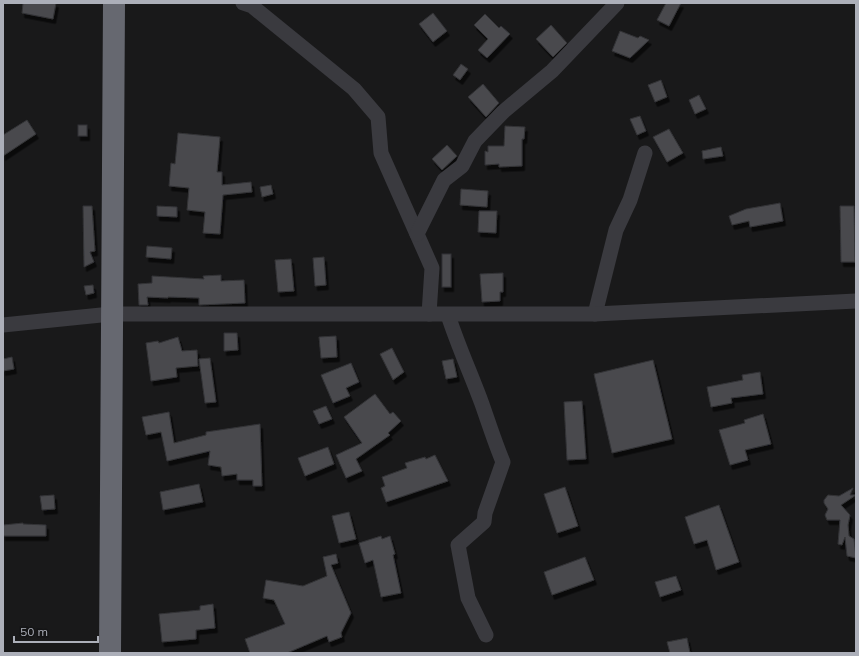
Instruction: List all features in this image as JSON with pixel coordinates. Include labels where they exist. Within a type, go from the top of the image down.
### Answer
[{"type":"highway","points":[[107,652],[114,3]]},
{"type":"street","points":[[243,3],[252,6],[354,89],[378,117],[381,153],[432,268],[429,314]]},
{"type":"street","points":[[417,234],[444,180],[462,166],[475,141],[503,112],[552,71],[617,3]]},
{"type":"street","points":[[595,314],[616,230],[630,200],[645,153]]},
{"type":"street","points":[[3,325],[111,314],[595,314],[854,304]]},
{"type":"street","points":[[448,315],[460,351],[482,404],[493,439],[503,462],[485,513],[484,522],[458,544],[468,598],[486,635]]},
{"type":"building","points":[[23,3],[56,3],[53,19],[22,13]]},
{"type":"building","points":[[666,3],[681,3],[669,26],[657,20]]},
{"type":"building","points":[[433,13],[447,31],[433,42],[419,24]]},
{"type":"building","points":[[485,14],[499,28],[501,26],[510,34],[487,58],[478,50],[488,39],[474,25]]},
{"type":"building","points":[[551,25],[567,43],[553,57],[536,39]]},
{"type":"building","points":[[620,31],[638,38],[640,36],[649,40],[630,58],[612,51]]},
{"type":"building","points":[[461,64],[468,69],[460,80],[453,75]]},
{"type":"building","points":[[661,80],[667,97],[655,102],[648,85]]},
{"type":"building","points":[[483,84],[499,103],[486,117],[468,97]]},
{"type":"building","points":[[699,95],[706,109],[695,114],[689,100]]},
{"type":"building","points":[[640,116],[646,131],[637,135],[630,119]]},
{"type":"building","points":[[27,120],[36,134],[3,156],[3,135]]},
{"type":"building","points":[[78,125],[87,125],[87,136],[78,136]]},
{"type":"building","points":[[505,126],[525,127],[524,139],[522,139],[522,166],[499,167],[499,164],[485,165],[485,151],[488,152],[488,146],[504,146]]},
{"type":"building","points":[[669,129],[683,153],[667,162],[653,137]]},
{"type":"building","points":[[178,133],[220,137],[217,172],[222,172],[222,185],[251,182],[252,192],[223,195],[220,234],[203,233],[205,212],[187,210],[189,188],[169,186],[171,163],[175,164]]},
{"type":"building","points":[[447,145],[457,156],[442,170],[432,159]]},
{"type":"building","points":[[721,147],[723,156],[703,159],[702,151]]},
{"type":"building","points":[[271,185],[273,194],[262,197],[260,187]]},
{"type":"building","points":[[461,189],[488,191],[487,207],[460,205]]},
{"type":"building","points":[[780,203],[783,221],[750,227],[749,221],[732,225],[729,216],[746,209]]},
{"type":"building","points":[[83,206],[92,206],[95,251],[90,252],[94,262],[84,267]]},
{"type":"building","points":[[157,206],[177,207],[177,217],[157,216]]},
{"type":"building","points":[[840,206],[854,206],[855,262],[841,262]]},
{"type":"building","points":[[479,211],[497,211],[496,233],[478,232]]},
{"type":"building","points":[[147,246],[172,248],[171,259],[146,257]]},
{"type":"building","points":[[442,254],[451,254],[451,287],[442,287]]},
{"type":"building","points":[[324,257],[326,285],[315,286],[313,258]]},
{"type":"building","points":[[291,259],[294,291],[278,292],[275,260]]},
{"type":"building","points":[[503,273],[503,292],[500,292],[500,301],[482,302],[480,274]]},
{"type":"building","points":[[221,275],[221,281],[244,280],[245,303],[199,305],[199,298],[147,297],[148,305],[139,305],[138,284],[152,283],[152,276],[204,279],[203,276]]},
{"type":"building","points":[[93,285],[94,293],[86,295],[84,286]]},
{"type":"building","points":[[224,333],[237,333],[238,350],[224,351]]},
{"type":"building","points":[[336,336],[337,357],[321,358],[319,337]]},
{"type":"building","points":[[178,337],[182,351],[197,350],[198,366],[176,368],[177,377],[151,381],[146,343],[158,341],[159,343]]},
{"type":"building","points":[[392,348],[404,372],[393,380],[380,354]]},
{"type":"building","points":[[12,357],[14,369],[3,371],[3,359]]},
{"type":"building","points":[[210,358],[216,402],[205,403],[199,359]]},
{"type":"building","points":[[453,359],[457,377],[446,379],[442,361]]},
{"type":"building","points":[[653,360],[672,439],[612,453],[594,374]]},
{"type":"building","points":[[351,363],[359,382],[346,388],[350,396],[333,403],[321,375]]},
{"type":"building","points":[[760,372],[763,394],[731,398],[732,403],[711,407],[707,387],[743,380],[742,375]]},
{"type":"building","points":[[375,394],[390,414],[393,412],[401,421],[388,433],[390,435],[356,459],[362,471],[346,478],[336,455],[362,443],[344,417]]},
{"type":"building","points":[[582,401],[586,459],[567,460],[564,402]]},
{"type":"building","points":[[326,406],[332,419],[319,424],[313,411]]},
{"type":"building","points":[[169,412],[174,443],[206,435],[206,432],[260,424],[262,486],[253,486],[253,480],[237,480],[237,474],[222,476],[221,467],[208,465],[210,451],[167,461],[161,432],[146,435],[142,417]]},
{"type":"building","points":[[763,414],[771,444],[745,450],[748,460],[730,465],[719,430],[745,423],[744,420]]},
{"type":"building","points":[[328,447],[334,464],[305,476],[298,458]]},
{"type":"building","points":[[435,455],[448,481],[386,502],[381,488],[385,486],[382,477],[407,468],[405,463],[425,457],[426,459]]},
{"type":"building","points":[[199,484],[203,502],[163,510],[160,492]]},
{"type":"building","points":[[565,487],[578,526],[557,533],[544,494]]},
{"type":"building","points":[[853,488],[850,495],[856,495],[841,505],[850,515],[848,525],[849,536],[854,539],[856,558],[847,556],[845,537],[842,545],[838,544],[840,520],[827,520],[825,515],[828,509],[824,503],[824,500],[828,495],[839,496]]},
{"type":"building","points":[[54,495],[55,509],[42,510],[40,496]]},
{"type":"building","points":[[719,505],[739,562],[716,570],[707,540],[694,544],[685,517]]},
{"type":"building","points":[[349,512],[356,539],[339,543],[332,516]]},
{"type":"building","points":[[23,523],[46,525],[46,536],[3,536],[3,525]]},
{"type":"building","points":[[381,536],[382,539],[390,536],[395,554],[393,555],[401,593],[381,597],[373,560],[365,563],[359,543]]},
{"type":"building","points":[[336,554],[338,563],[331,565],[351,613],[341,633],[342,637],[329,642],[327,636],[287,653],[250,653],[245,639],[285,624],[274,600],[263,598],[266,580],[303,586],[327,576],[323,557]]},
{"type":"building","points":[[585,557],[594,580],[552,595],[544,572]]},
{"type":"building","points":[[676,576],[681,590],[660,597],[655,582]]},
{"type":"building","points":[[213,604],[215,628],[196,630],[196,639],[162,642],[159,614],[200,610],[200,606]]},
{"type":"building","points":[[687,638],[690,653],[670,653],[667,642]]}]
